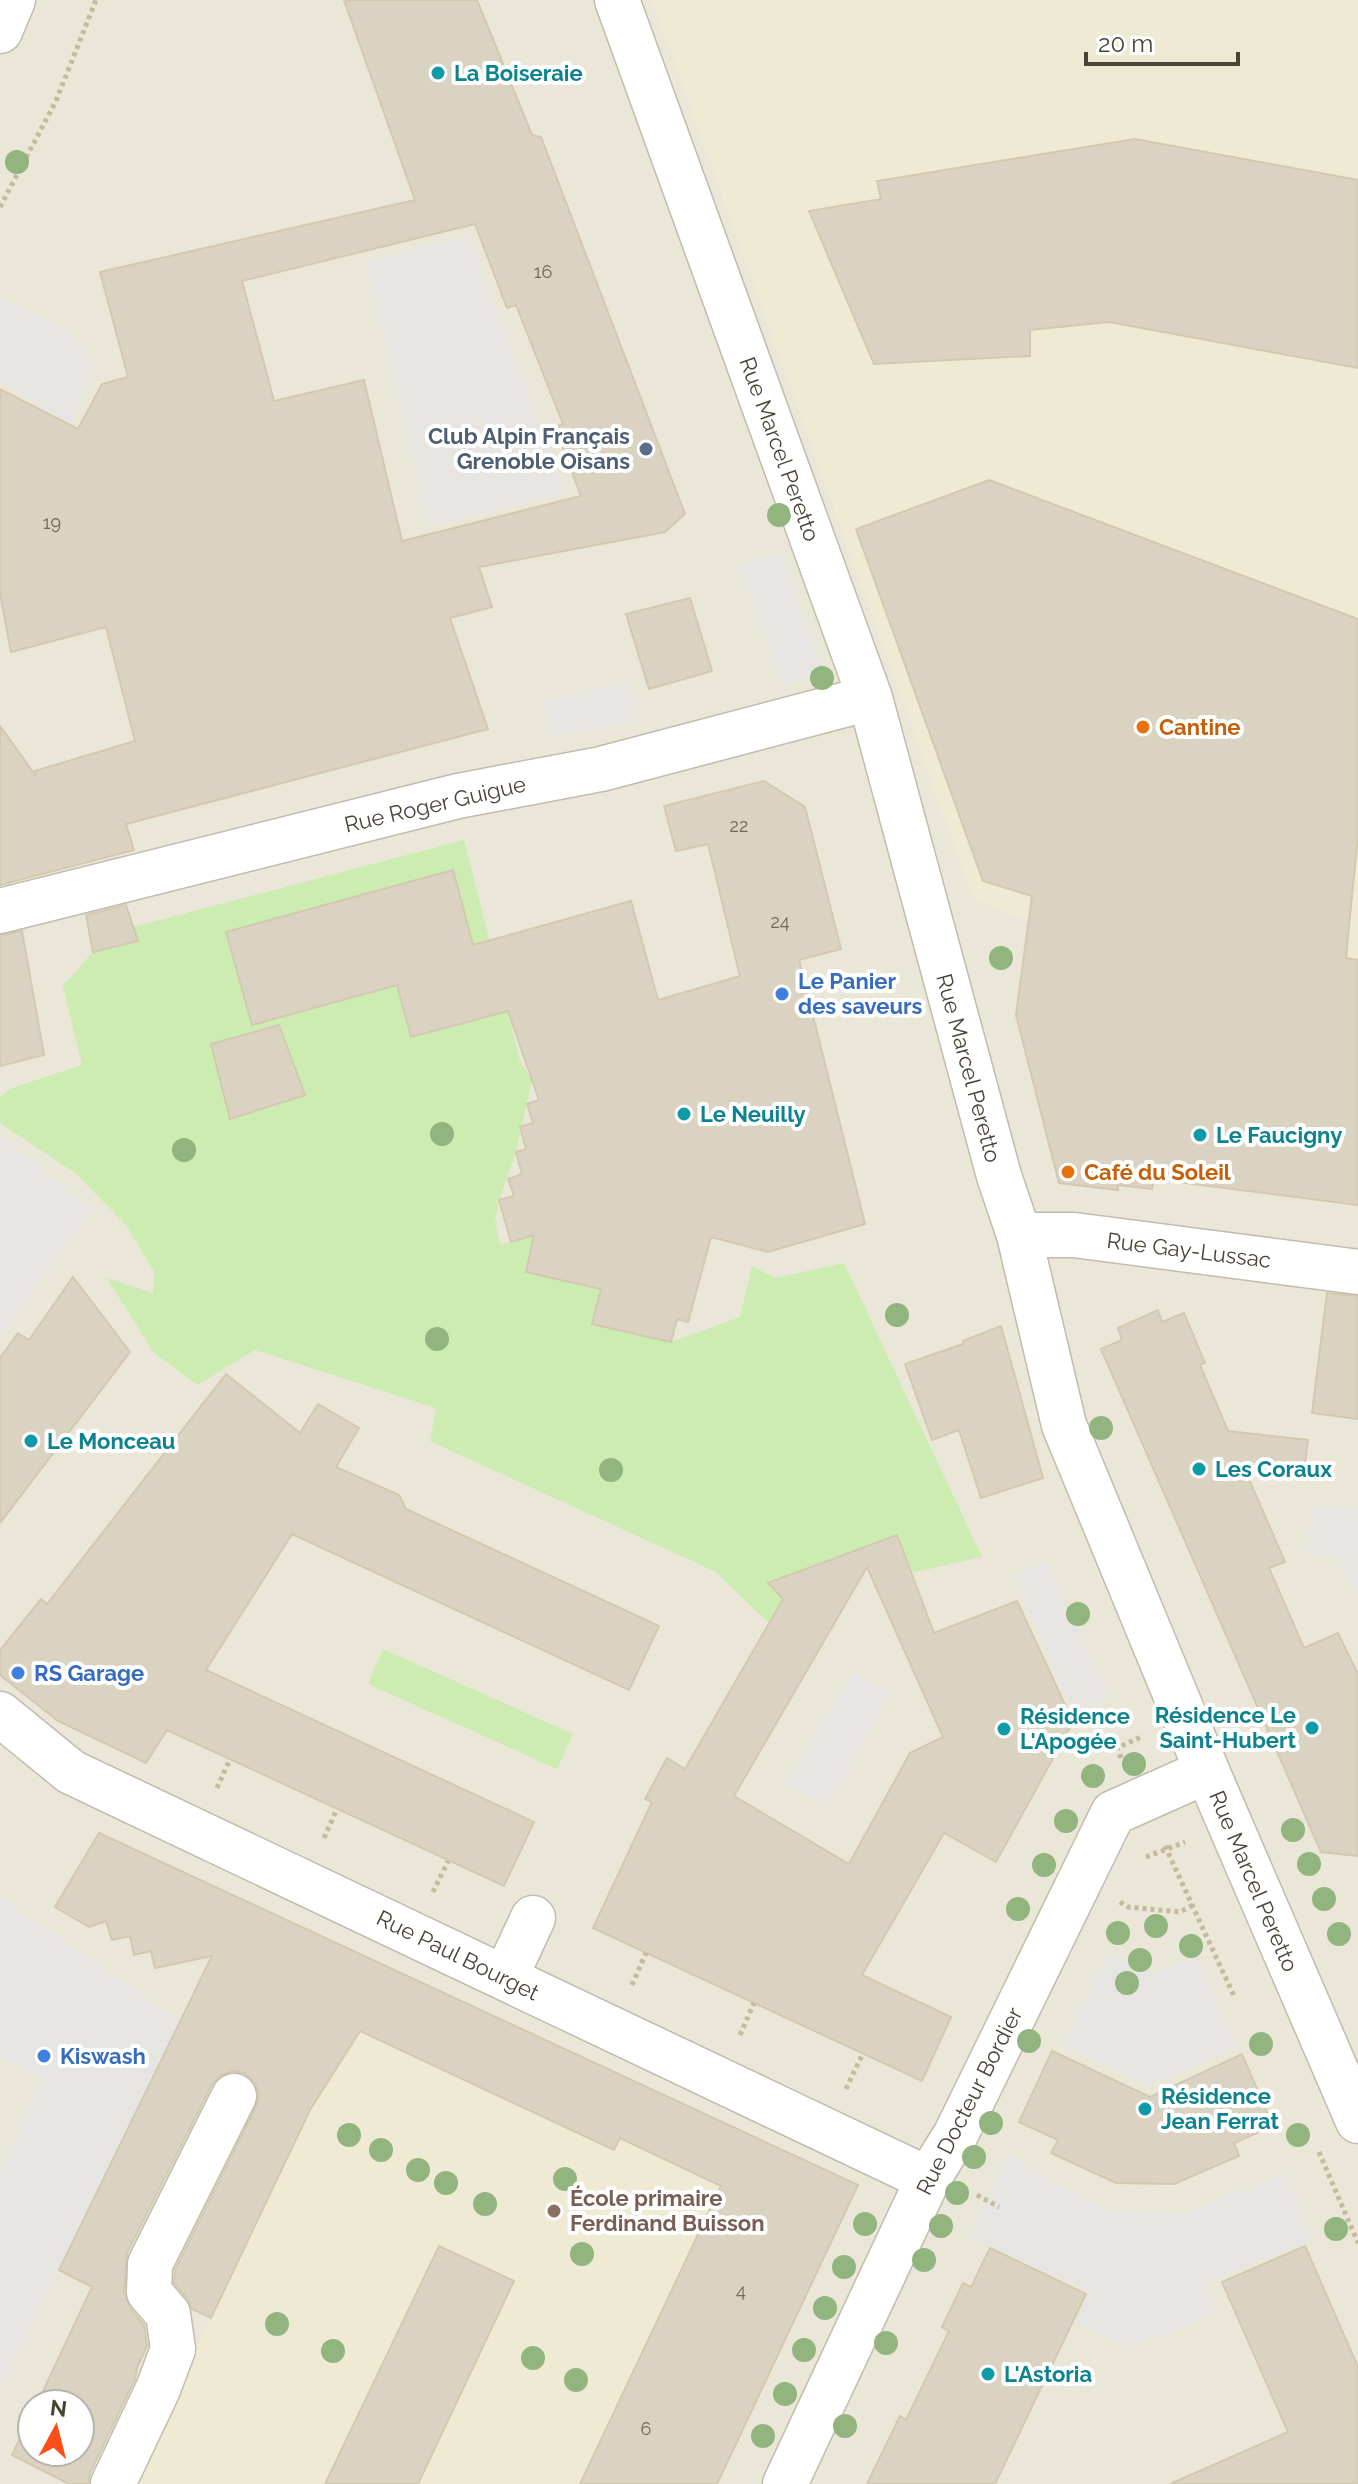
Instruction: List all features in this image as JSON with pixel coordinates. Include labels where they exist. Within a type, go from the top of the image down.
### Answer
[{"type":"street","points":[[0,31],[13,0]]},
{"type":"street","name":"Rue Marcel Peretto","points":[[617,0],[870,698],[999,1176],[1019,1235],[1064,1425],[1207,1771],[1358,2121]]},
{"type":"street","name":"Rue Roger Guigue","points":[[0,911],[458,796],[601,769],[870,698]]},
{"type":"street","name":"Rue Gay-Lussac","points":[[1019,1235],[1074,1235],[1358,1272]]},
{"type":"street","name":"Rue Paul Bourget","points":[[0,1714],[71,1772],[928,2179]]},
{"type":"street","name":"Rue Docteur Bordier","points":[[785,2484],[928,2179],[956,2134],[1113,1813],[1207,1771]]},
{"type":"street","points":[[505,1978],[533,1918]]},
{"type":"street","points":[[113,2484],[158,2389],[173,2349],[168,2314],[149,2292],[150,2264],[234,2096]]},
{"type":"path","points":[[0,207],[56,101],[96,0]]},
{"type":"path","points":[[212,1800],[230,1759]]},
{"type":"path","points":[[319,1850],[337,1809]]},
{"type":"path","points":[[429,1900],[448,1861]]},
{"type":"path","points":[[1116,1900],[1128,1907],[1180,1912],[1193,1905]]},
{"type":"path","points":[[629,1993],[646,1953]]},
{"type":"path","points":[[844,2093],[863,2053]]},
{"type":"path","points":[[977,2195],[999,2207]]},
{"type":"shaded area","points":[[0,0],[1358,0],[1358,2484],[0,2484]]},
{"type":"shaded area","points":[[652,0],[1358,0],[1358,959],[1029,921],[974,900]]},
{"type":"shaded area","points":[[469,235],[565,492],[428,526],[366,262]]},
{"type":"shaded area","points":[[0,299],[61,327],[85,347],[94,374],[71,426],[0,380]]},
{"type":"shaded area","points":[[780,552],[823,670],[782,685],[739,566]]},
{"type":"shaded area","points":[[629,682],[637,720],[551,738],[543,701]]},
{"type":"shaded area","points":[[0,1136],[93,1209],[0,1336]]},
{"type":"shaded area","points":[[1313,1505],[1358,1510],[1358,1596],[1337,1557],[1307,1554]]},
{"type":"shaded area","points":[[1048,1561],[1109,1698],[1074,1714],[1013,1576]]},
{"type":"shaded area","points":[[853,1671],[892,1693],[826,1806],[786,1783]]},
{"type":"shaded area","points":[[0,1897],[181,2021],[0,2390],[0,2171],[43,2079],[0,2058]]},
{"type":"shaded area","points":[[1108,1953],[1154,1974],[1197,1956],[1236,2048],[1148,2085],[1062,2045]]},
{"type":"shaded area","name":"École primaire Ferdinand Buisson","points":[[398,1972],[858,2185],[717,2484],[132,2484],[310,2110]]},
{"type":"shaded area","points":[[1007,2155],[1108,2209],[1182,2215],[1287,2172],[1311,2240],[1202,2284],[1214,2314],[1130,2348],[1075,2322],[1088,2291],[970,2236]]},
{"type":"green space","points":[[464,840],[520,1061],[532,1080],[516,1152],[499,1200],[495,1223],[501,1245],[534,1235],[526,1272],[601,1289],[592,1324],[671,1342],[740,1317],[752,1266],[775,1278],[844,1263],[982,1557],[911,1573],[896,1535],[769,1583],[797,1615],[769,1623],[716,1572],[430,1441],[436,1408],[255,1350],[198,1385],[154,1353],[107,1278],[153,1293],[154,1271],[126,1225],[75,1173],[0,1123],[0,1097],[12,1088],[82,1065],[63,986],[93,952],[138,941],[133,927]]},
{"type":"green space","points":[[383,1649],[573,1734],[557,1769],[368,1684]]},
{"type":"building","points":[[344,0],[477,0],[532,135],[541,137],[685,514],[665,532],[479,567],[492,607],[450,618],[488,729],[126,824],[134,850],[0,885],[0,726],[36,776],[35,771],[135,741],[106,627],[11,652],[0,594],[0,389],[78,429],[102,384],[128,377],[100,272],[415,200]],"holes":[[[475,224],[507,308],[516,305],[563,424],[555,427],[581,496],[402,541],[364,380],[274,401],[242,281]]]},
{"type":"building","points":[[1135,139],[1358,180],[1358,368],[1109,322],[1030,330],[1030,356],[874,364],[809,211],[881,199],[877,181]]},
{"type":"building","name":"Cantine","points":[[989,480],[1358,619],[1358,834],[1346,958],[1358,960],[1358,1205],[1154,1179],[1152,1189],[1118,1185],[1118,1190],[1059,1183],[1016,1015],[1032,896],[983,881],[856,529]]},
{"type":"building","points":[[690,598],[712,671],[649,689],[626,614]]},
{"type":"building","name":"Le Neuilly","points":[[764,781],[805,807],[841,949],[799,960],[865,1224],[768,1252],[711,1237],[688,1322],[677,1319],[671,1342],[592,1324],[601,1289],[526,1272],[534,1235],[511,1242],[499,1200],[514,1196],[508,1179],[522,1174],[516,1152],[526,1149],[520,1127],[533,1123],[527,1104],[539,1100],[508,1011],[411,1037],[397,985],[252,1025],[226,932],[453,870],[473,945],[631,901],[658,1000],[740,976],[708,844],[676,851],[664,806]]},
{"type":"building","points":[[126,905],[138,941],[93,952],[86,915]]},
{"type":"building","points":[[22,931],[44,1055],[0,1066],[0,935]]},
{"type":"building","points":[[279,1025],[305,1095],[230,1119],[211,1044]]},
{"type":"building","name":"Le Monceau","points":[[73,1277],[130,1352],[0,1523],[0,1358],[18,1333],[29,1340]]},
{"type":"building","points":[[1327,1293],[1358,1296],[1358,1419],[1312,1413]]},
{"type":"building","points":[[1158,1310],[1162,1322],[1184,1313],[1205,1363],[1200,1365],[1228,1431],[1308,1440],[1303,1479],[1245,1470],[1285,1562],[1269,1568],[1304,1648],[1338,1633],[1358,1674],[1358,1856],[1321,1852],[1101,1349],[1122,1340],[1118,1328]]},
{"type":"building","points":[[1001,1326],[1043,1478],[981,1498],[959,1430],[932,1440],[905,1364],[963,1344],[963,1341]]},
{"type":"building","points":[[226,1374],[300,1433],[318,1404],[359,1428],[336,1467],[399,1495],[406,1509],[659,1626],[629,1690],[292,1534],[206,1670],[534,1822],[504,1886],[167,1730],[146,1763],[58,1721],[0,1675],[0,1650],[41,1599],[47,1604]]},
{"type":"building","points":[[897,1535],[934,1633],[1017,1601],[1073,1722],[996,1862],[944,1833],[862,1975],[951,2017],[922,2081],[593,1928],[652,1802],[645,1799],[667,1758],[685,1769],[783,1599],[768,1583]],"holes":[[[867,1567],[943,1737],[910,1753],[849,1864],[734,1796]]]},
{"type":"building","points":[[99,1833],[858,2185],[717,2484],[580,2484],[721,2186],[620,2138],[614,2150],[360,2031],[310,2110],[211,2318],[192,2309],[174,2283],[175,2270],[256,2107],[259,2095],[255,2083],[244,2073],[233,2071],[221,2075],[212,2084],[127,2253],[124,2292],[130,2308],[144,2325],[147,2346],[135,2379],[96,2460],[96,2388],[45,2388],[92,2287],[59,2270],[212,1956],[155,1968],[151,1951],[134,1955],[130,1936],[112,1940],[106,1921],[89,1927],[55,1907]]},
{"type":"building","name":"Résidence Jean Ferrat","points":[[1052,2051],[1150,2097],[1242,2054],[1273,2126],[1234,2143],[1239,2156],[1174,2184],[1116,2183],[1051,2153],[1058,2140],[1019,2122]]},
{"type":"building","points":[[439,2246],[514,2281],[418,2484],[325,2484]]},
{"type":"building","points":[[1305,2246],[1358,2367],[1358,2484],[1170,2484],[1288,2432],[1222,2282]]},
{"type":"building","name":"L'Astoria","points":[[990,2248],[1086,2294],[995,2484],[867,2484],[900,2416],[906,2420],[949,2331],[942,2327],[963,2283],[971,2287]]},
{"type":"building","points":[[38,2468],[92,2468],[88,2484],[69,2484]]},
{"type":"place","name":"La Boiseraie","points":[[438,73]]},
{"type":"place","name":"Club Alpin Français Grenoble Oisans","points":[[646,449]]},
{"type":"place","name":"Cantine","points":[[1143,727]]},
{"type":"place","name":"Le Panier des saveurs","points":[[782,994]]},
{"type":"place","name":"Le Neuilly","points":[[684,1114]]},
{"type":"place","name":"Le Faucigny","points":[[1200,1135]]},
{"type":"place","name":"Café du Soleil","points":[[1068,1172]]},
{"type":"place","name":"Le Monceau","points":[[31,1441]]},
{"type":"place","name":"Les Coraux","points":[[1199,1469]]},
{"type":"place","name":"RS Garage","points":[[18,1673]]},
{"type":"place","name":"Résidence Le Saint-Hubert","points":[[1312,1728]]},
{"type":"place","name":"Résidence L'Apogée","points":[[1004,1729]]},
{"type":"place","name":"Kiswash","points":[[44,2056]]},
{"type":"place","name":"Résidence Jean Ferrat","points":[[1145,2109]]},
{"type":"place","name":"École primaire Ferdinand Buisson","points":[[554,2211]]},
{"type":"place","name":"L'Astoria","points":[[988,2374]]}]
